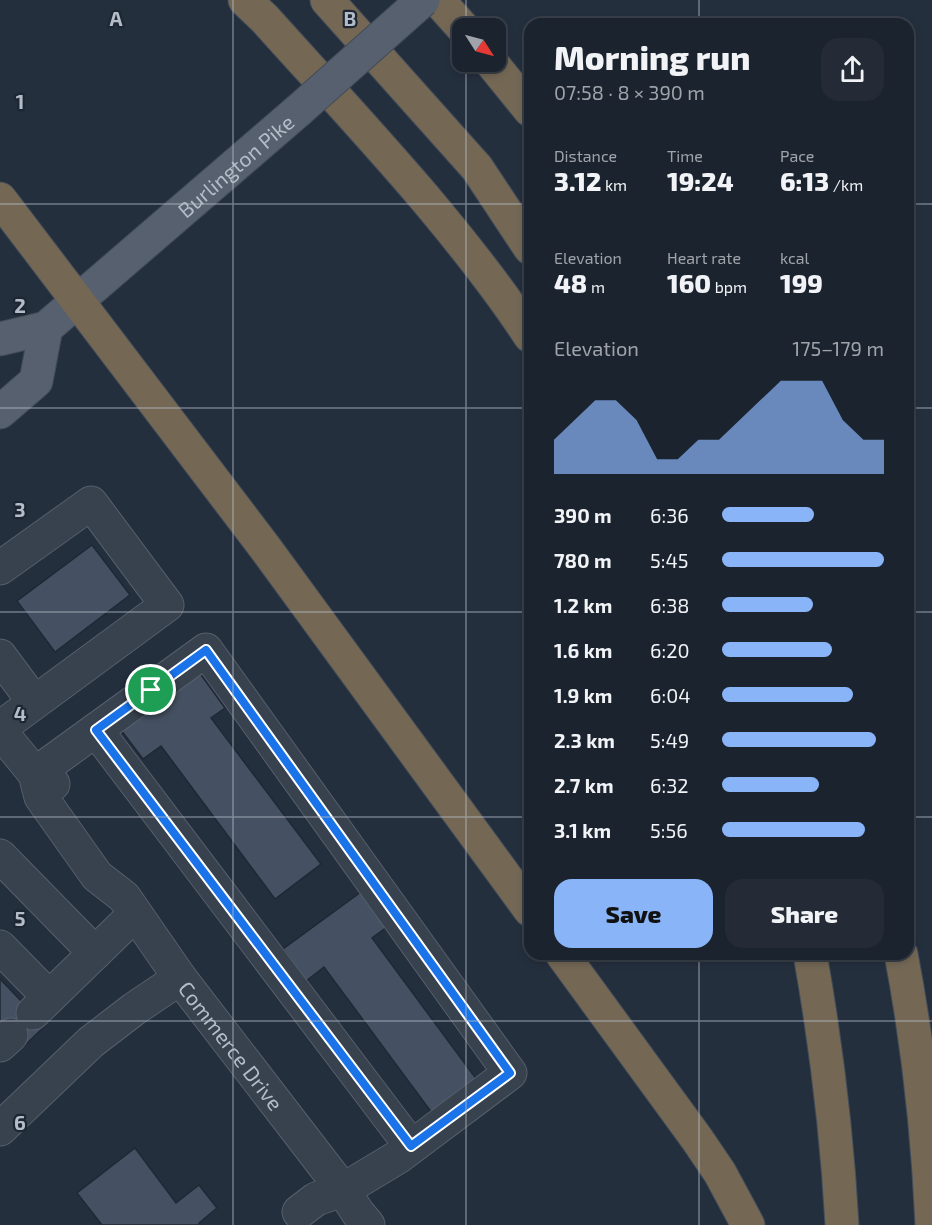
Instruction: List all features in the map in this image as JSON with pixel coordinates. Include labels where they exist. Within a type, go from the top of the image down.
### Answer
[{"type":"highway","points":[[245,0],[381,147],[458,237],[524,326]]},
{"type":"highway","points":[[327,0],[477,168],[524,239]]},
{"type":"highway","points":[[438,0],[454,18]]},
{"type":"highway","points":[[499,72],[524,103]]},
{"type":"highway","points":[[0,199],[266,549],[524,902]]},
{"type":"highway","points":[[566,960],[697,1139],[720,1173],[748,1225]]},
{"type":"highway","points":[[811,960],[832,1096],[842,1225]]},
{"type":"highway","points":[[902,960],[918,1064],[932,1225]]},
{"type":"main road","name":"Burlington Pike","points":[[0,339],[46,328],[423,0]]},
{"type":"main road","points":[[0,412],[36,381],[46,328]]},
{"type":"street","points":[[0,568],[91,503],[167,604],[0,729]]},
{"type":"street","points":[[35,774],[206,650],[510,1073],[398,1156],[343,1190],[315,1199],[299,1212]]},
{"type":"street","points":[[0,656],[34,702]]},
{"type":"street","name":"Commerce Drive","points":[[0,729],[35,774],[40,797],[97,876],[129,905],[180,978],[368,1225]]},
{"type":"street","points":[[96,730],[411,1146]]},
{"type":"street","points":[[0,856],[95,953]]},
{"type":"street","points":[[0,947],[23,1023],[95,953],[129,905]]},
{"type":"street","points":[[0,1129],[91,1042],[180,978]]},
{"type":"building","points":[[92,545],[130,595],[55,652],[17,601]]},
{"type":"building","points":[[199,672],[225,708],[211,718],[321,864],[275,899],[161,746],[143,759],[121,730]]},
{"type":"building","points":[[361,892],[387,927],[372,938],[477,1080],[432,1113],[324,967],[306,981],[283,949]]},
{"type":"building","points":[[0,979],[45,1026],[23,1047],[2,1025],[0,1027]]},
{"type":"building","points":[[135,1148],[176,1203],[199,1185],[217,1208],[199,1223],[201,1225],[102,1225],[77,1193]]},
{"type":"route","points":[[206,650],[510,1073],[411,1146],[96,730],[151,690],[206,650]]}]
